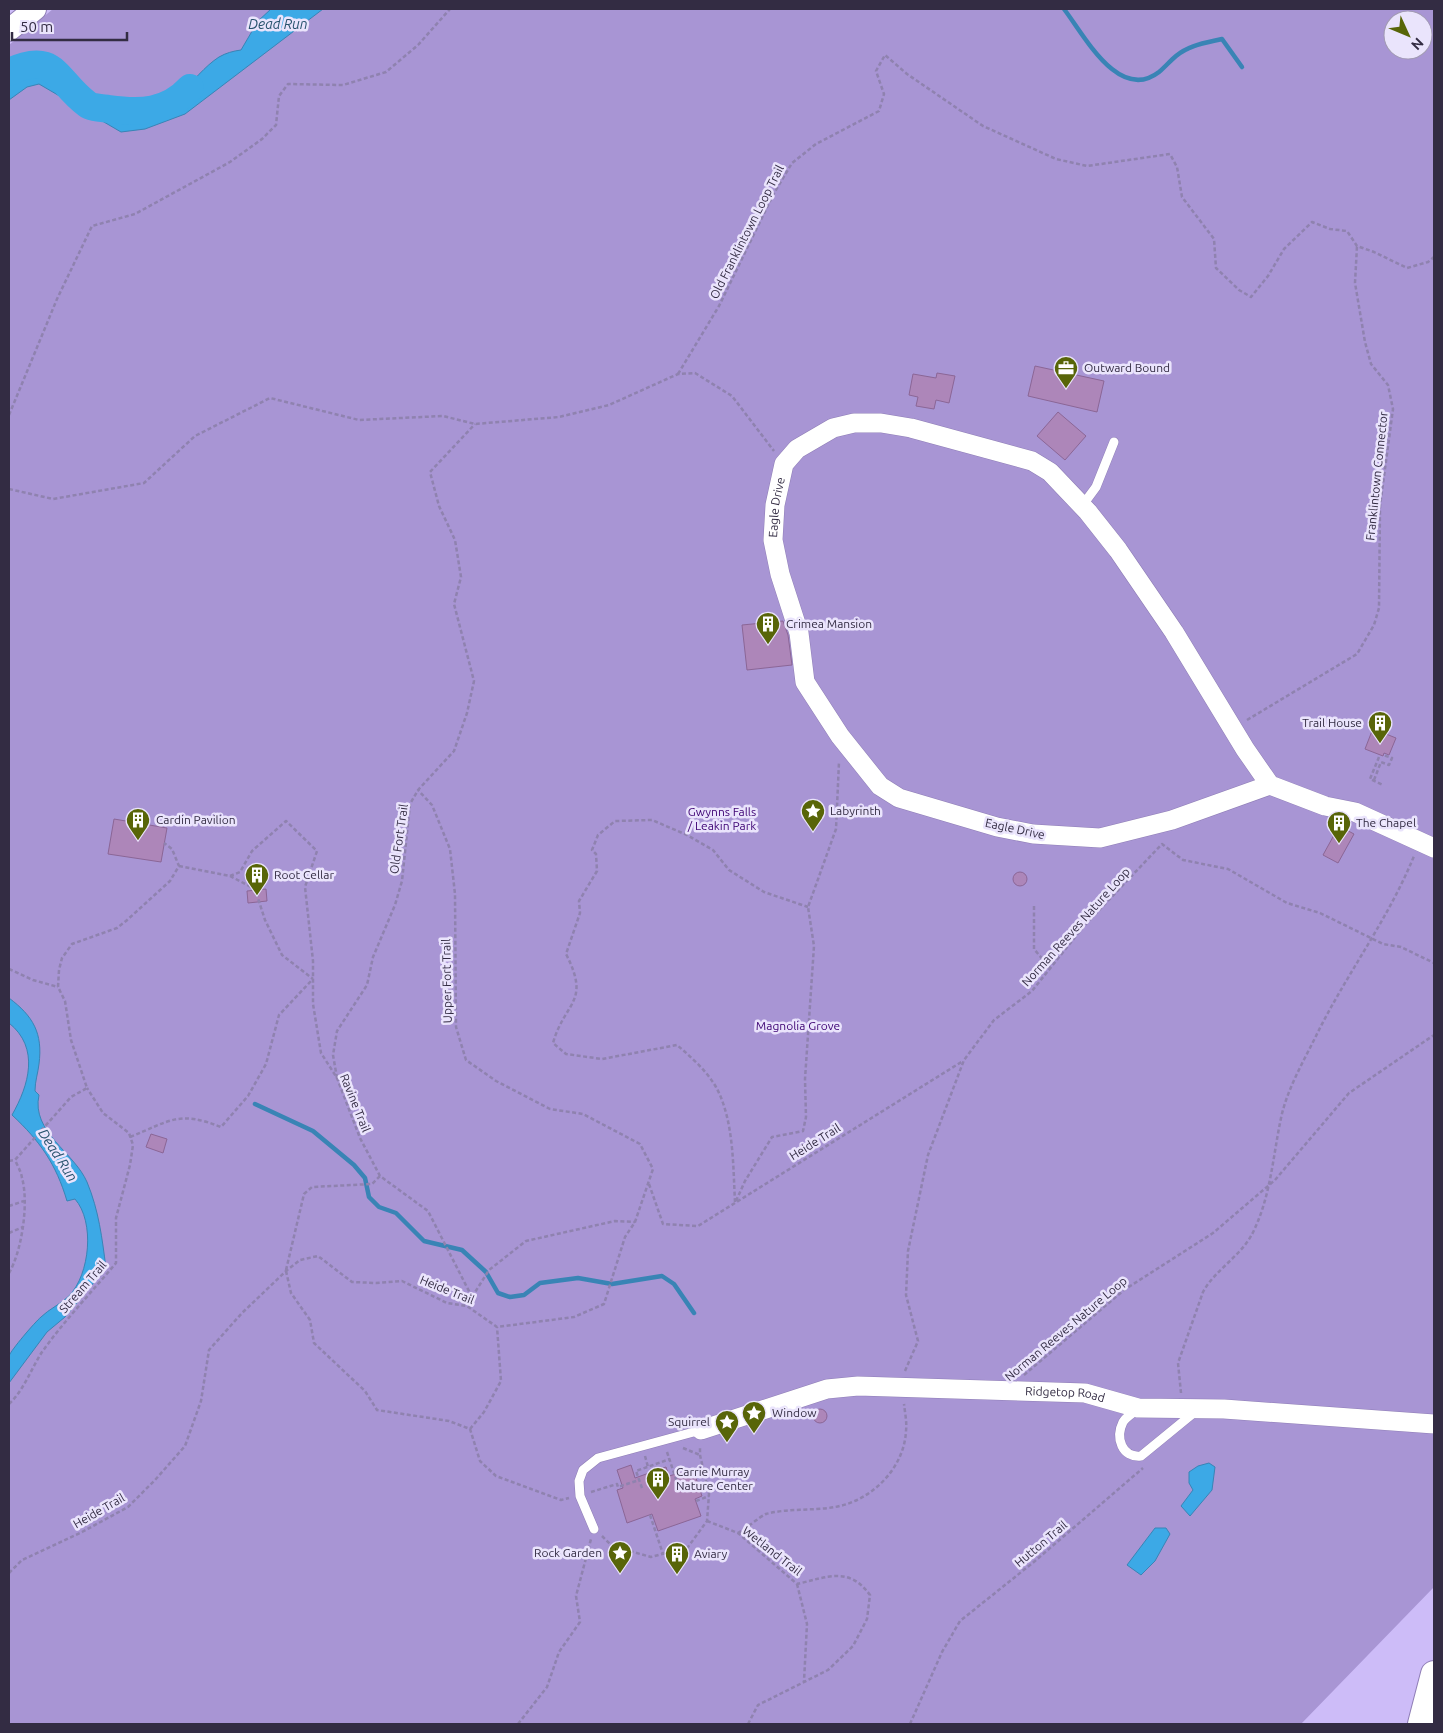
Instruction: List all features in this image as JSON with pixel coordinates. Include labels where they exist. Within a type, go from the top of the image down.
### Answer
[{"type":"main road","points":[[1421,1724],[1434,1674]]},
{"type":"street","points":[[9,30],[35,9]]},
{"type":"street","name":"Eagle Drive","points":[[854,423],[881,423],[911,428],[1032,461],[1050,472],[1082,506],[1118,550],[1152,599],[1270,785],[1208,808],[1135,831],[1100,838],[1033,834],[997,827],[899,798],[880,786],[840,736],[805,682],[799,633],[780,574],[773,540],[775,505],[784,464],[797,449],[833,428],[854,423]]},
{"type":"street","points":[[1270,785],[1325,806],[1355,812],[1434,848]]},
{"type":"street","name":"Ridgetop Road","points":[[701,1430],[827,1389],[902,1387],[1085,1393],[1138,1408],[1224,1409],[1434,1424]]},
{"type":"lane","points":[[1082,506],[1096,487],[1114,442]]},
{"type":"lane","points":[[1138,1408],[1124,1420],[1119,1432],[1121,1445],[1126,1454],[1132,1457],[1141,1456],[1146,1452],[1190,1410]]},
{"type":"lane","points":[[594,1529],[580,1496],[579,1481],[583,1470],[598,1458],[701,1430]]},
{"type":"path","points":[[9,415],[57,299],[92,226],[135,214],[230,162],[262,139],[276,125],[279,96],[288,84],[343,85],[386,72],[418,45],[450,9]]},
{"type":"path","name":"Old Franklintown Loop Trail","points":[[678,374],[719,306],[772,195],[792,162],[816,144],[878,110],[884,94],[876,71],[885,55],[908,74],[983,126],[1056,159],[1087,166],[1170,154],[1177,167],[1182,196],[1214,239],[1216,268],[1239,290],[1252,296],[1268,276],[1284,250],[1312,222],[1330,229],[1347,231],[1357,246],[1407,268],[1428,262],[1434,257]]},
{"type":"path","name":"Franklintown Connector","points":[[1233,728],[1357,654],[1374,625],[1379,608],[1380,506],[1393,409],[1388,385],[1371,364],[1365,342],[1355,283],[1357,246]]},
{"type":"path","points":[[9,489],[53,499],[144,483],[195,436],[270,398],[359,420],[443,416],[475,424],[559,417],[609,405],[678,374],[695,373],[732,396],[784,464]]},
{"type":"path","name":"Old Fort Trail","points":[[338,1078],[333,1055],[337,1031],[367,985],[373,957],[395,905],[402,881],[410,804],[418,790],[454,751],[468,714],[474,681],[454,604],[461,577],[455,540],[439,506],[430,472],[475,424]]},
{"type":"path","points":[[735,1202],[745,1180],[772,1137],[803,1131],[806,1117],[805,1079],[814,946],[808,907],[836,829],[840,736]]},
{"type":"path","points":[[1374,780],[1381,762],[1389,765],[1392,758],[1383,755]]},
{"type":"path","points":[[1379,757],[1370,779],[1383,785]]},
{"type":"path","name":"Upper Fort Trail","points":[[418,790],[432,805],[450,849],[455,894],[456,1026],[466,1060],[496,1082],[550,1109],[583,1114],[640,1144],[653,1169],[649,1183]]},
{"type":"path","points":[[735,1202],[730,1130],[716,1088],[698,1063],[677,1044],[602,1059],[566,1054],[553,1043],[558,1028],[576,1000],[576,974],[566,954],[580,913],[579,901],[597,871],[596,854],[592,850],[598,835],[615,821],[652,820],[686,834],[713,850],[729,870],[764,892],[808,907]]},
{"type":"path","name":"Ravine Trail","points":[[230,876],[240,872],[252,851],[286,821],[317,851],[305,887],[313,979],[313,1004],[321,1053],[338,1078],[360,1138],[380,1176],[428,1211],[472,1297]]},
{"type":"path","points":[[1190,1410],[1178,1363],[1203,1292],[1209,1282],[1242,1249],[1254,1231],[1266,1203],[1287,1096],[1348,975],[1372,938],[1405,878],[1417,849],[1416,840]]},
{"type":"path","points":[[164,844],[172,849],[179,866]]},
{"type":"path","name":"Norman Reeves Nature Loop","points":[[902,1387],[905,1371],[918,1341],[906,1295],[908,1251],[928,1155],[964,1060],[994,1020],[1032,991],[1084,926],[1162,844],[1183,860],[1228,869],[1288,903],[1320,913],[1383,944],[1401,946],[1434,963]]},
{"type":"path","points":[[179,866],[230,876],[255,889],[265,920],[282,955],[313,979],[278,1015],[266,1064],[248,1096],[222,1127],[200,1119],[181,1117],[130,1137],[129,1134],[103,1113],[87,1088],[71,1040],[65,1001],[58,987],[59,970],[62,958],[72,944],[117,928],[170,881],[179,866]]},
{"type":"path","points":[[1034,906],[1034,949],[1050,968]]},
{"type":"path","points":[[9,969],[33,980],[58,987]]},
{"type":"path","name":"Norman Reeves Nature Loop","points":[[1006,1390],[1124,1290],[1213,1233],[1270,1185],[1349,1093],[1434,1035]]},
{"type":"path","name":"Heide Trail","points":[[649,1183],[663,1224],[698,1226],[964,1060]]},
{"type":"path","points":[[9,1161],[15,1160],[70,1097],[87,1088]]},
{"type":"path","name":"Stream Trail","points":[[9,1404],[61,1327],[116,1263],[116,1218],[130,1166],[133,1145],[130,1137]]},
{"type":"path","points":[[9,1272],[13,1265],[23,1228],[23,1178],[15,1160]]},
{"type":"path","points":[[380,1176],[372,1184],[312,1187],[304,1194],[286,1271],[292,1293],[310,1320],[314,1343],[365,1391],[377,1410],[448,1421],[470,1429]]},
{"type":"path","points":[[470,1429],[484,1412],[501,1381],[497,1327],[574,1317],[604,1304],[625,1236],[636,1222],[649,1183]]},
{"type":"path","points":[[9,1206],[24,1200]]},
{"type":"path","points":[[468,1306],[489,1270],[526,1241],[615,1221],[636,1222]]},
{"type":"path","points":[[9,1233],[23,1228]]},
{"type":"path","name":"Heide Trail","points":[[9,1573],[22,1560],[82,1532],[128,1507],[155,1480],[185,1446],[201,1401],[209,1350],[242,1313],[300,1260],[318,1256],[352,1282],[402,1281],[447,1302],[468,1306],[497,1327]]},
{"type":"path","points":[[738,1533],[750,1527],[764,1515],[837,1507],[870,1492],[888,1477],[900,1456],[906,1432],[902,1387]]},
{"type":"path","points":[[470,1429],[480,1461],[496,1476],[561,1500],[617,1484],[618,1487],[623,1486],[639,1480]]},
{"type":"path","points":[[518,1724],[546,1687],[559,1652],[580,1622],[576,1596],[594,1529],[612,1546],[651,1558],[688,1547],[708,1521],[709,1496],[700,1456],[701,1430]]},
{"type":"path","points":[[664,1440],[700,1456]]},
{"type":"path","points":[[664,1440],[679,1488]]},
{"type":"path","points":[[642,1488],[636,1471],[670,1460]]},
{"type":"path","name":"Hutton Trail","points":[[910,1724],[942,1652],[960,1621],[1148,1464]]},
{"type":"path","points":[[696,1501],[709,1496]]},
{"type":"path","points":[[650,1515],[663,1554]]},
{"type":"path","name":"Wetland Trail","points":[[708,1521],[738,1533],[797,1584],[849,1576],[862,1583],[870,1595],[867,1619],[853,1646],[828,1670],[758,1705],[748,1724]]},
{"type":"path","points":[[797,1584],[807,1624],[804,1681]]},
{"type":"green space","name":"Gwynns Falls / Leakin Park","points":[[53,9],[1434,9],[1434,1587],[1301,1724],[9,1724],[9,45]]},
{"type":"water","name":"Dead Run","points":[[271,9],[323,9],[185,114],[145,129],[121,132],[39,84],[27,87],[9,100],[9,62],[25,57],[33,57],[48,61],[62,68],[89,100],[102,108],[122,115],[133,116],[159,111],[219,57],[241,50],[258,21]]},
{"type":"water","name":"Dead Run","points":[[9,998],[30,1019],[38,1034],[40,1053],[35,1091],[39,1095],[38,1108],[41,1120],[47,1131],[81,1171],[87,1182],[97,1214],[106,1268],[65,1317],[47,1332],[9,1383],[8,1362],[11,1353],[38,1320],[69,1296],[82,1275],[87,1248],[87,1234],[81,1209],[75,1199],[67,1201],[58,1176],[46,1154],[31,1134],[12,1115],[27,1079],[28,1055],[19,1033],[9,1023]]},
{"type":"water","points":[[1209,1463],[1215,1467],[1212,1490],[1190,1516],[1181,1506],[1193,1490],[1189,1483],[1189,1472],[1198,1466]]},
{"type":"water","points":[[1155,1528],[1166,1528],[1170,1534],[1155,1561],[1141,1575],[1127,1565]]},
{"type":"building","name":"Outward Bound","points":[[1035,366],[1104,381],[1097,412],[1028,396]]},
{"type":"building","points":[[937,373],[955,376],[949,403],[936,400],[934,409],[916,406],[918,397],[909,395],[913,374],[936,378]]},
{"type":"building","points":[[1058,412],[1086,436],[1065,460],[1037,436]]},
{"type":"building","name":"Crimea Mansion","points":[[783,621],[788,635],[792,665],[747,670],[742,625]]},
{"type":"building","name":"Trail House","points":[[1377,718],[1390,723],[1386,734],[1396,738],[1389,755],[1384,753],[1383,756],[1365,749]]},
{"type":"building","name":"Cardin Pavilion","points":[[114,819],[167,828],[161,862],[108,854]]},
{"type":"building","name":"The Chapel","points":[[1339,826],[1354,834],[1338,863],[1323,855]]},
{"type":"building","points":[[1017,872],[1023,872],[1027,879],[1023,886],[1017,886],[1013,882],[1013,876]]},
{"type":"building","name":"Root Cellar","points":[[266,889],[267,901],[248,903],[247,891]]},
{"type":"building","points":[[151,1134],[167,1139],[163,1153],[146,1147]]},
{"type":"building","points":[[817,1409],[823,1409],[827,1416],[823,1423],[817,1423],[813,1419],[813,1413]]},
{"type":"building","name":"Carrie Murray Nature Center","points":[[631,1465],[635,1478],[666,1467],[669,1476],[693,1469],[702,1496],[695,1499],[701,1516],[658,1531],[652,1514],[627,1523],[617,1490],[623,1488],[617,1470]]},
{"type":"waterway","points":[[1064,9],[1092,49],[1104,62],[1117,73],[1130,79],[1144,79],[1159,72],[1186,49],[1222,39],[1242,67]]},
{"type":"waterway","name":"Dead Run","points":[[9,72],[37,64],[46,66],[54,71],[76,95],[89,105],[97,108],[142,111],[162,107],[181,96],[190,88]]},
{"type":"waterway","points":[[255,1104],[313,1131],[354,1165],[365,1178],[369,1197],[379,1207],[396,1213],[424,1241],[462,1250],[486,1272],[498,1293],[510,1297],[524,1295],[540,1283],[578,1278],[612,1284],[662,1276],[674,1284],[694,1313]]},
{"type":"place","name":"Outward Bound","points":[[1066,389]]},
{"type":"place","name":"Crimea Mansion","points":[[768,645]]},
{"type":"place","name":"Trail House","points":[[1380,744]]},
{"type":"place","name":"Labyrinth","points":[[813,832]]},
{"type":"place","name":"Cardin Pavilion","points":[[138,841]]},
{"type":"place","name":"The Chapel","points":[[1339,844]]},
{"type":"place","name":"Root Cellar","points":[[257,896]]},
{"type":"place","name":"Window","points":[[754,1434]]},
{"type":"place","name":"Squirrel","points":[[727,1443]]},
{"type":"place","name":"Carrie Murray Nature Center","points":[[658,1500]]},
{"type":"place","name":"Rock Garden","points":[[620,1574]]},
{"type":"place","name":"Aviary","points":[[677,1575]]},
{"type":"park label","name":"Magnolia Grove","points":[[798,1026]]}]
